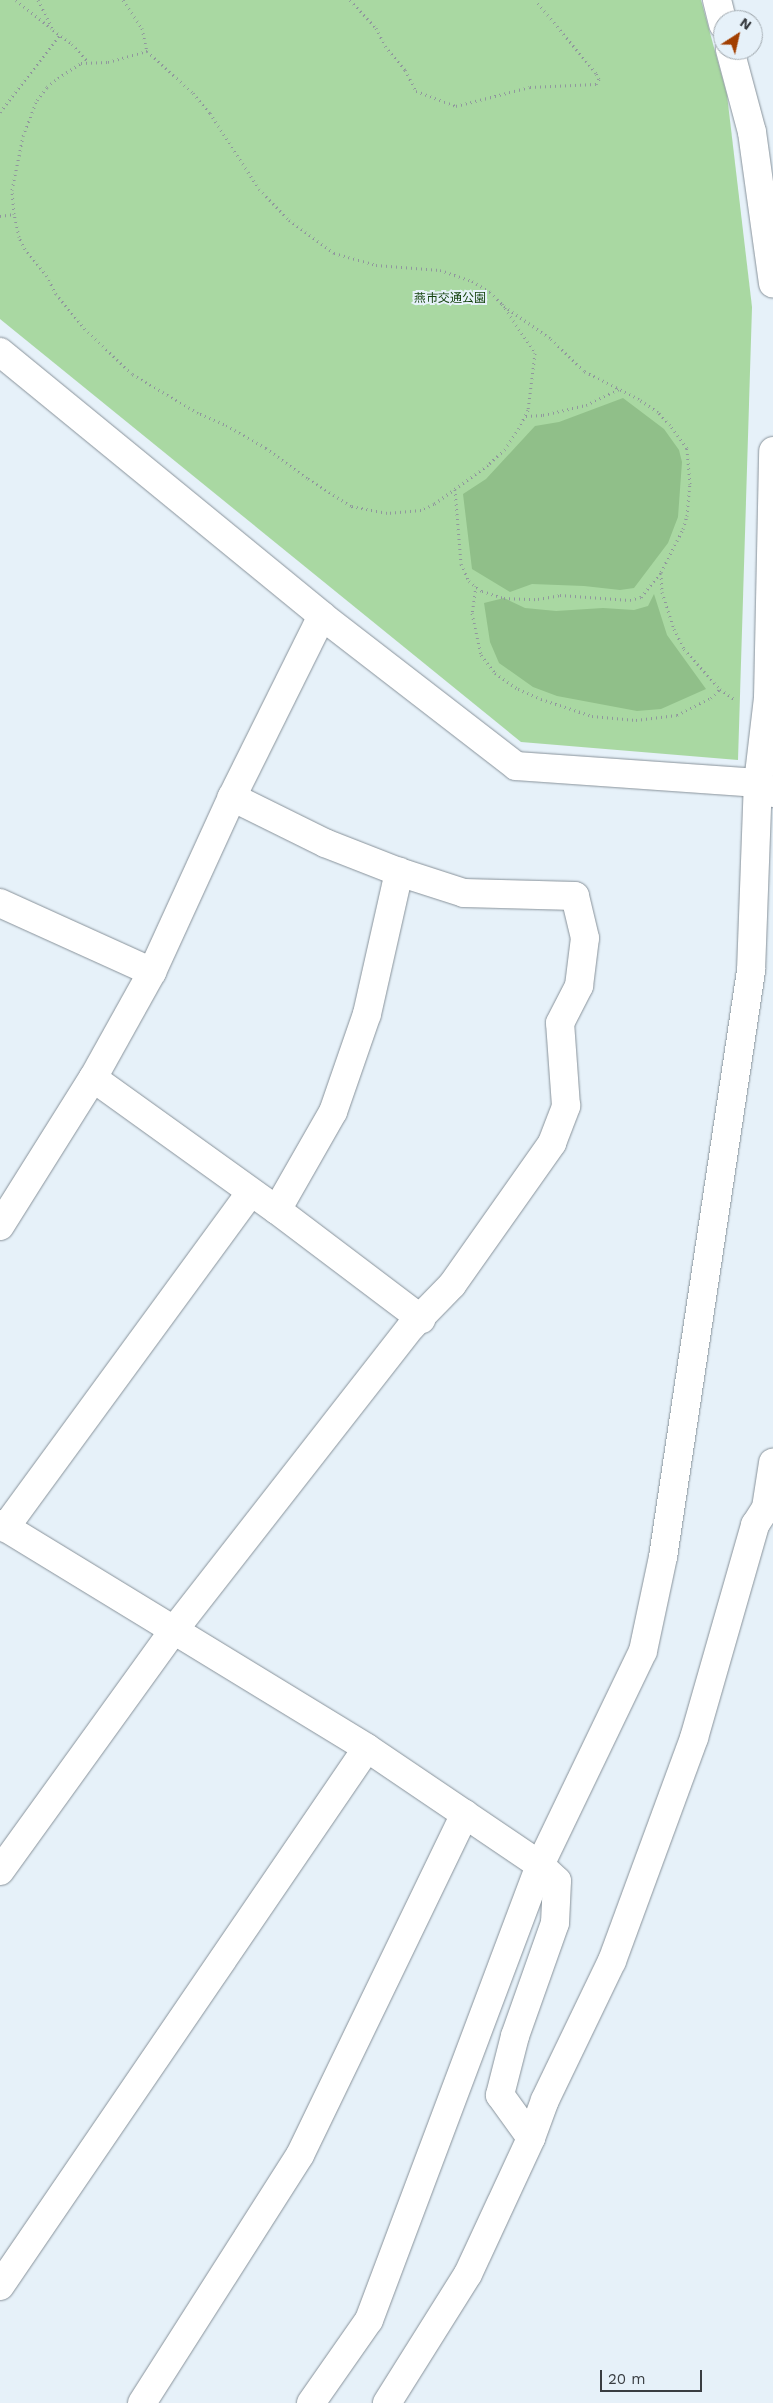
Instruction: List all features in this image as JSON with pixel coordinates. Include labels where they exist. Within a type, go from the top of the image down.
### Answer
[{"type":"street","points":[[733,60],[752,132],[773,284]]},
{"type":"street","points":[[0,352],[322,616],[516,766],[766,788]]},
{"type":"street","points":[[311,2403],[369,2320],[540,1865],[643,1652],[663,1557],[751,971],[766,788],[773,452]]},
{"type":"street","points":[[0,1226],[93,1078],[152,972],[232,797],[322,616]]},
{"type":"street","points":[[0,1871],[174,1630],[411,1327],[421,1319],[452,1285],[552,1143],[566,1106],[560,1023],[579,986],[585,938],[575,896],[464,893],[399,872],[325,843],[232,797]]},
{"type":"street","points":[[277,1210],[333,1112],[367,1014],[399,872]]},
{"type":"street","points":[[0,903],[152,972]]},
{"type":"street","points":[[93,1078],[250,1193],[277,1210],[421,1319]]},
{"type":"street","points":[[250,1193],[3,1526],[367,1748],[540,1865],[557,1881],[555,1923],[515,2036],[500,2095],[531,2138]]},
{"type":"street","points":[[387,2403],[468,2274],[531,2138],[545,2100],[612,1961],[694,1738],[755,1525],[770,1510],[773,1463]]},
{"type":"street","points":[[0,2286],[367,1748]]},
{"type":"street","points":[[142,2403],[300,2155],[465,1814]]},
{"type":"path","points":[[16,0],[72,44],[88,63]]},
{"type":"path","points":[[38,0],[53,30]]},
{"type":"path","points":[[123,0],[142,28],[147,51],[178,77],[210,113],[259,189],[289,220],[334,253],[376,265],[440,270],[472,281],[490,292],[502,304],[550,338],[584,371],[620,389],[658,412],[687,448],[690,484],[687,516],[683,529],[661,572],[641,597],[630,600],[560,594],[538,599],[504,598],[482,591],[470,581],[461,564],[455,490]]},
{"type":"path","points":[[350,0],[376,28],[385,46],[405,70],[416,91],[456,106],[530,87],[596,84],[599,79],[596,73],[536,1]]},
{"type":"path","points":[[0,112],[60,35]]},
{"type":"path","points":[[147,51],[143,50],[134,56],[108,62],[81,63],[47,87],[37,100],[23,136],[12,190],[14,214],[19,237],[25,249],[47,276],[56,294],[85,329],[132,374],[198,413],[230,427],[266,448],[307,478],[351,506],[387,513],[421,510],[455,490],[488,465],[505,449],[528,410],[535,353],[502,304]]},
{"type":"path","points":[[0,216],[14,214]]},
{"type":"path","points":[[525,416],[544,415],[586,405],[620,389]]},
{"type":"path","points":[[661,572],[662,592],[684,649],[720,689],[734,699],[767,708]]},
{"type":"path","points":[[476,586],[472,613],[482,655],[495,673],[518,689],[541,699],[592,716],[636,720],[677,715],[711,698],[720,689]]},
{"type":"green space","name":"燕市交通公園","points":[[0,0],[701,0],[713,44],[713,60],[717,60],[727,95],[752,307],[738,760],[521,742],[0,319]]},
{"type":"green space","points":[[623,398],[664,429],[679,450],[682,462],[678,517],[668,543],[634,588],[620,590],[584,586],[532,584],[510,592],[472,569],[463,494],[486,479],[535,426],[559,422]]},
{"type":"green space","points":[[654,594],[667,635],[706,689],[661,709],[637,711],[557,696],[533,687],[499,663],[490,642],[484,603],[504,598],[525,608],[556,611],[603,608],[634,610],[648,606]]}]
